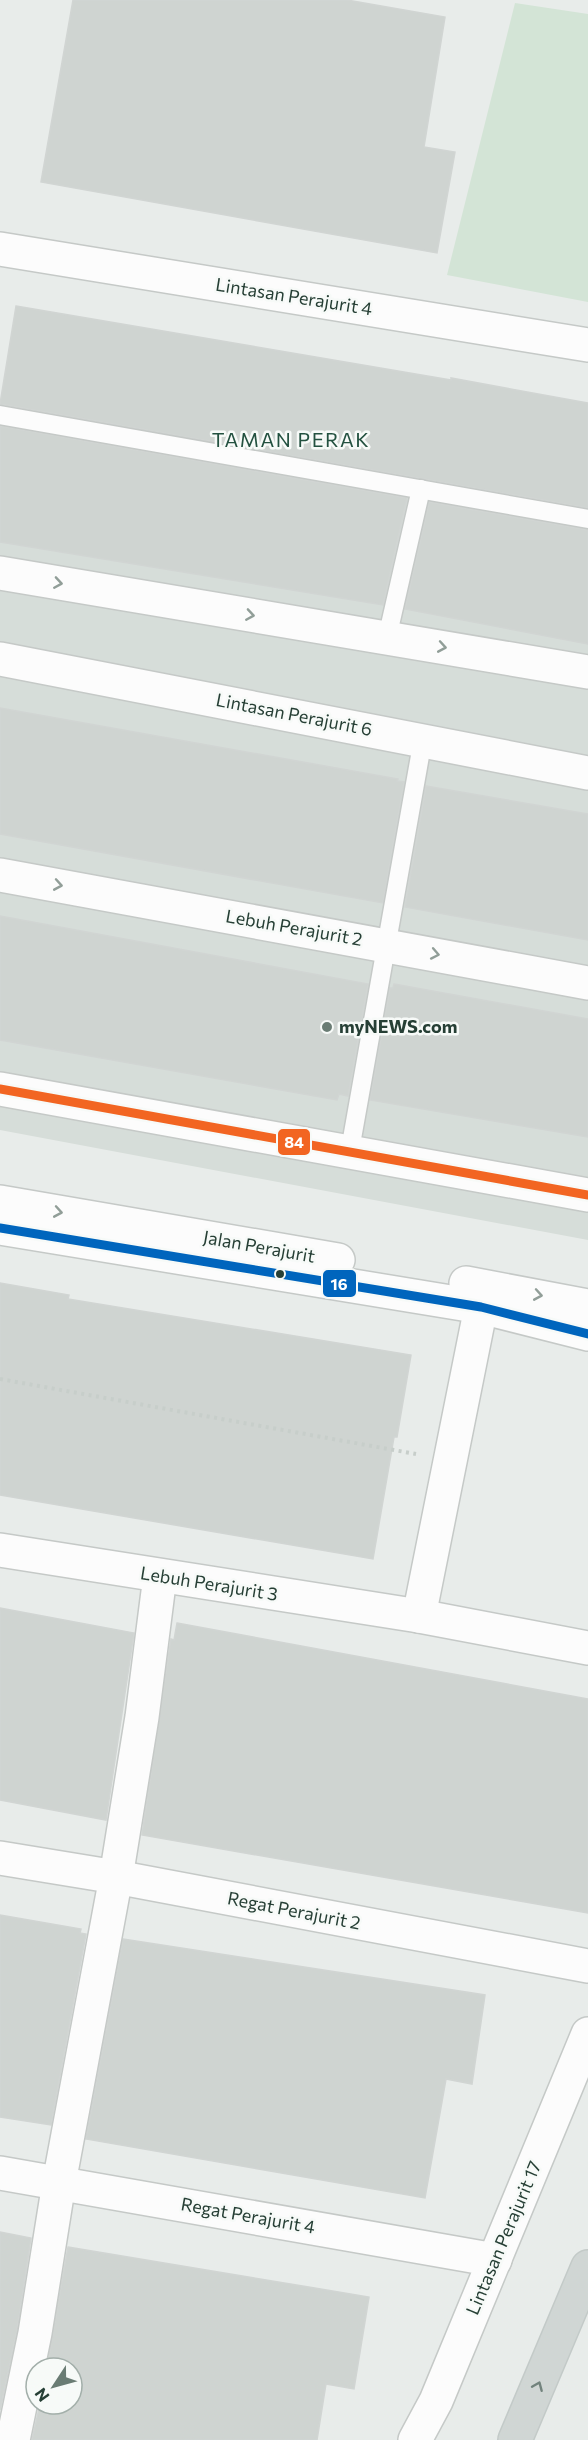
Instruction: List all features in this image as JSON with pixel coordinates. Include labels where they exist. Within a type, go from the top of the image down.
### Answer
[{"type":"main road","points":[[515,2440],[588,2267]]},
{"type":"street","name":"Lintasan Perajurit 4","points":[[0,249],[588,345]]},
{"type":"street","points":[[0,573],[588,672]]},
{"type":"street","name":"Lintasan Perajurit 6","points":[[0,659],[423,739],[588,773]]},
{"type":"street","name":"Lebuh Perajurit 2","points":[[0,874],[588,983]]},
{"type":"street","points":[[0,1089],[350,1150],[588,1195]]},
{"type":"street","name":"Jalan Perajurit","points":[[0,1202],[588,1306]]},
{"type":"street","name":"Jalan Perajurit","points":[[0,1228],[482,1307],[588,1334]]},
{"type":"street","points":[[482,1307],[419,1616],[588,1648]]},
{"type":"street","name":"Lebuh Perajurit 3","points":[[0,1550],[419,1616]]},
{"type":"street","points":[[13,2440],[35,2333],[59,2183],[116,1877],[142,1717],[160,1576]]},
{"type":"street","name":"Regat Perajurit 2","points":[[0,1858],[116,1877],[588,1966]]},
{"type":"street","name":"Lintasan Perajurit 17","points":[[415,2440],[436,2401],[588,2034]]},
{"type":"street","name":"Regat Perajurit 4","points":[[0,2173],[495,2260]]},
{"type":"lane","points":[[0,415],[588,519]]},
{"type":"lane","points":[[387,638],[421,489]]},
{"type":"lane","points":[[350,1150],[423,739]]},
{"type":"path","points":[[0,1379],[450,1460]]},
{"type":"shaded area","points":[[0,417],[588,520],[588,1240],[0,1130]]},
{"type":"green space","points":[[515,3],[588,14],[588,302],[447,275]]},
{"type":"building","points":[[73,0],[347,0],[445,17],[424,147],[455,152],[437,253],[41,182]]},
{"type":"building","points":[[16,306],[588,403],[588,508],[0,404]]},
{"type":"building","points":[[0,426],[407,498],[383,605],[0,542]]},
{"type":"building","points":[[429,502],[588,530],[588,644],[405,609]]},
{"type":"building","points":[[0,708],[398,779],[397,781],[404,782],[383,903],[0,834]]},
{"type":"building","points":[[426,786],[588,814],[588,940],[405,907]]},
{"type":"building","points":[[0,916],[368,984],[348,1096],[339,1094],[337,1100],[0,1040]]},
{"type":"building","points":[[394,984],[588,1019],[588,1137],[370,1100],[390,988],[393,988]]},
{"type":"building","points":[[0,1283],[69,1295],[68,1299],[411,1355],[373,1559],[0,1495]]},
{"type":"building","points":[[0,1608],[134,1633],[106,1820],[0,1800]]},
{"type":"building","points":[[177,1623],[588,1699],[588,1913],[142,1835],[171,1639],[174,1640]]},
{"type":"building","points":[[0,1915],[81,1929],[80,1933],[86,1934],[51,2125],[0,2117]]},
{"type":"building","points":[[123,1939],[485,1995],[472,2084],[446,2079],[425,2198],[86,2139]]},
{"type":"building","points":[[0,2232],[31,2238],[17,2330],[0,2410]]},
{"type":"building","points":[[68,2247],[369,2297],[354,2389],[326,2384],[317,2440],[32,2440],[37,2416],[84,2416],[84,2356],[49,2356]]},
{"type":"transit line","name":"84","points":[[0,1089],[588,1195]]},
{"type":"transit line","name":"16","points":[[0,1228],[481,1307],[588,1334]]},
{"type":"place","name":"myNEWS.com","points":[[327,1027]]},
{"type":"district","name":"TAMAN PERAK","points":[[291,440]]}]
